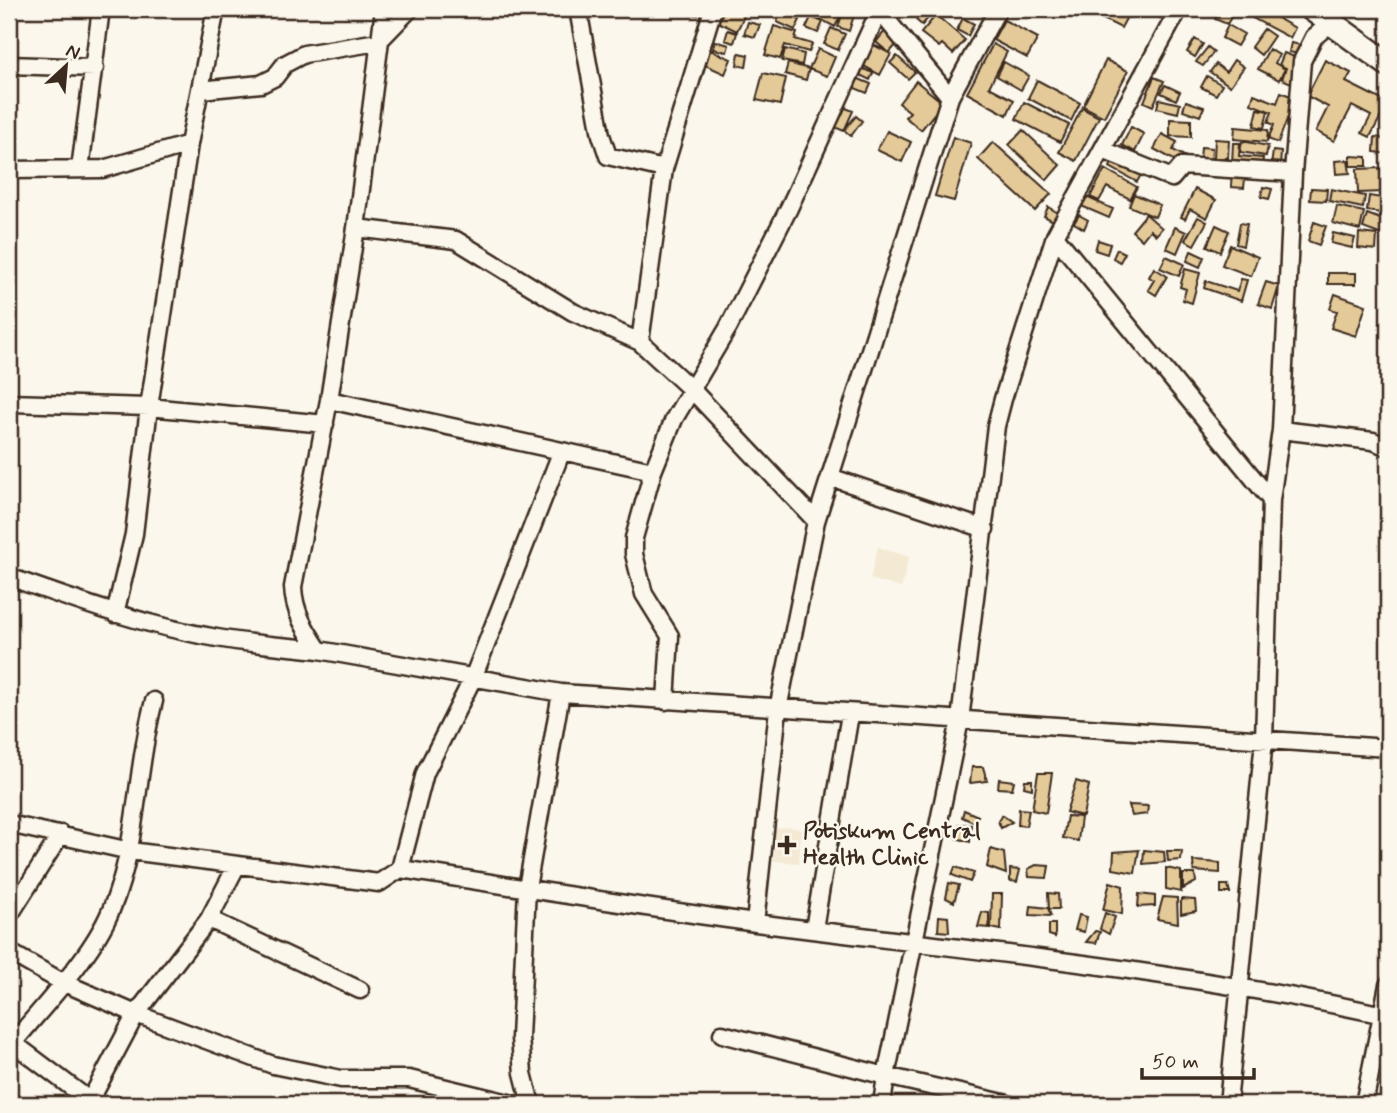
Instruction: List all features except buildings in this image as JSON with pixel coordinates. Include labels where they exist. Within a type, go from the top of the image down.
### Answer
[{"type":"main road","points":[[1312,9],[1335,16],[1388,57]]},
{"type":"main road","points":[[1335,16],[1388,64]]},
{"type":"street","points":[[80,169],[101,9]]},
{"type":"street","points":[[115,614],[134,534],[149,407],[189,144],[216,9]]},
{"type":"street","points":[[319,650],[301,622],[294,602],[293,587],[329,400],[356,228],[384,9]]},
{"type":"street","points":[[200,90],[261,84],[275,77],[285,64],[304,54],[378,43],[410,9]]},
{"type":"street","points":[[578,9],[601,135],[608,156],[664,169]]},
{"type":"street","points":[[640,342],[664,169],[713,9]]},
{"type":"street","points":[[666,701],[670,636],[644,594],[634,554],[634,538],[653,471],[674,418],[692,390],[789,208],[879,9],[950,97]]},
{"type":"street","points":[[755,923],[778,709],[816,521],[950,97],[998,9]]},
{"type":"street","points":[[882,1104],[960,720],[996,426],[1055,236],[1179,9]]},
{"type":"street","points":[[1228,1104],[1264,740],[1271,500],[1281,430],[1293,173],[1303,61],[1314,37],[1335,16]]},
{"type":"street","points":[[9,65],[95,68]]},
{"type":"street","points":[[9,170],[116,166],[189,144]]},
{"type":"street","points":[[1102,150],[1172,178],[1182,166],[1293,173]]},
{"type":"street","points":[[356,228],[456,240],[573,312],[640,342],[692,390],[816,521]]},
{"type":"street","points":[[1055,236],[1271,500]]},
{"type":"street","points":[[329,400],[561,453],[608,460],[653,471]]},
{"type":"street","points":[[9,403],[149,407],[324,424]]},
{"type":"street","points":[[1281,430],[1373,440],[1388,447]]},
{"type":"street","points":[[9,824],[130,851],[379,883],[400,869],[425,773],[473,678],[561,453]]},
{"type":"street","points":[[830,477],[985,529]]},
{"type":"street","points":[[9,578],[115,614],[218,639],[319,650],[561,693],[1388,748]]},
{"type":"street","points":[[531,1104],[523,1073],[520,1038],[527,888],[561,693]]},
{"type":"street","points":[[154,701],[144,737],[130,851],[111,912],[62,982],[13,1043],[94,1103],[136,1014],[209,919],[237,865]]},
{"type":"street","points":[[814,929],[850,714]]},
{"type":"street","points":[[9,916],[61,834]]},
{"type":"street","points":[[400,869],[755,923],[914,941],[1241,987],[1385,1015]]},
{"type":"street","points":[[209,919],[360,990]]},
{"type":"street","points":[[9,951],[62,982],[136,1014],[273,1065],[341,1079],[410,1079],[513,1104]]},
{"type":"street","points":[[1364,1104],[1385,1015],[1388,985]]},
{"type":"street","points":[[722,1034],[1008,1104]]},
{"type":"shaded area","points":[[878,547],[909,557],[901,588],[870,579]]},
{"type":"shaded area","name":"Potiskum Central Health Clinic","points":[[791,827],[801,830],[799,863],[774,861],[775,828]]},
{"type":"place","name":"Potiskum Central Health Clinic","points":[[787,845]]}]
